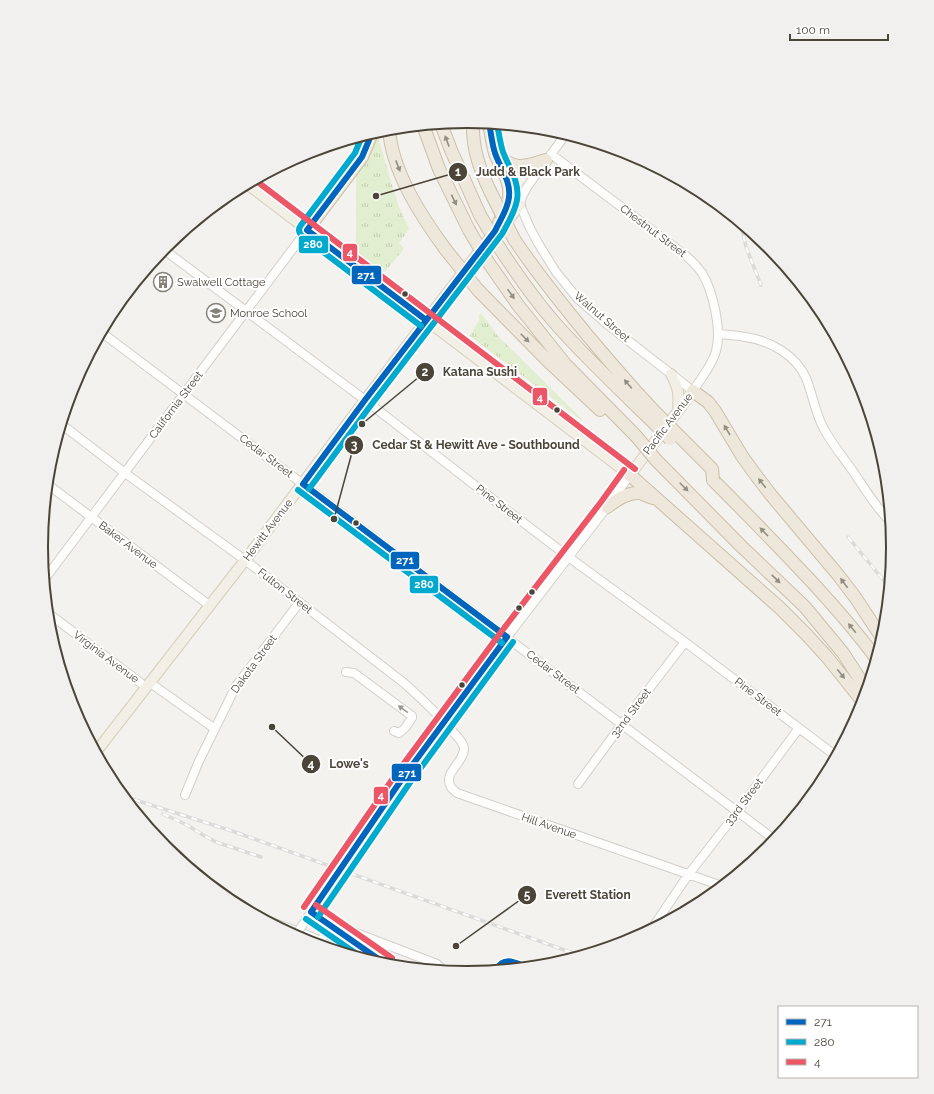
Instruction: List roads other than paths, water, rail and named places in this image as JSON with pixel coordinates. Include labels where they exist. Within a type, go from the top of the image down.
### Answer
[{"type":"highway","points":[[473,128],[475,153],[478,165],[514,239],[551,292],[634,391],[653,416]]},
{"type":"highway","points":[[443,129],[480,215],[511,266],[554,322],[593,363],[712,469],[713,480],[832,604],[872,653]]},
{"type":"highway","points":[[490,129],[495,153],[509,185],[509,197],[506,208],[495,231]]},
{"type":"highway","points":[[425,131],[439,169],[469,230],[488,262],[518,305],[566,365],[635,438],[805,607],[843,653],[863,684]]},
{"type":"highway","points":[[390,135],[393,152],[405,184],[425,221],[478,290],[519,333],[576,388],[635,438]]},
{"type":"highway","points":[[307,230],[362,157],[369,140]]},
{"type":"highway","points":[[495,153],[506,162],[518,166],[524,166],[549,157]]},
{"type":"highway","points":[[693,391],[708,402],[715,410],[742,456],[755,474],[839,576],[878,631]]},
{"type":"highway","points":[[630,475],[780,608],[827,657],[858,696]]},
{"type":"highway","points":[[607,507],[622,497],[642,493],[660,502]]},
{"type":"main road","points":[[252,188],[630,475]]},
{"type":"main road","name":"Hewitt Avenue","points":[[99,748],[303,484],[426,320],[495,231],[509,219],[520,205]]},
{"type":"main road","points":[[671,374],[679,393],[678,411]]},
{"type":"main road","name":"Pacific Avenue","points":[[630,475],[693,391]]},
{"type":"street","name":"Hewitt Avenue","points":[[520,205],[524,193],[562,139]]},
{"type":"street","name":"Chestnut Street","points":[[549,157],[693,262],[702,273],[707,285],[715,309],[718,334]]},
{"type":"street","name":"Walnut Street","points":[[520,205],[538,243],[552,267],[578,299],[597,316],[693,391]]},
{"type":"street","name":"California Street","points":[[49,573],[307,230]]},
{"type":"street","name":"Pine Street","points":[[169,253],[365,400],[568,557],[685,642],[832,753]]},
{"type":"street","name":"Pacific Avenue","points":[[693,391],[712,362],[716,350],[718,334]]},
{"type":"street","points":[[718,334],[747,337],[762,341],[772,345],[793,358],[806,378],[816,411],[825,430],[884,514]]},
{"type":"street","name":"Cedar Street","points":[[105,335],[770,836]]},
{"type":"street","name":"Fulton Street","points":[[65,427],[244,560],[404,683],[427,703],[445,722]]},
{"type":"street","name":"Pacific Avenue","points":[[299,930],[402,779],[630,475]]},
{"type":"street","name":"Baker Avenue","points":[[53,488],[209,605]]},
{"type":"street","name":"Dakota Street","points":[[185,795],[199,761],[236,686],[299,603]]},
{"type":"street","name":"Virginia Avenue","points":[[54,617],[148,684]]},
{"type":"street","name":"32nd Street","points":[[578,784],[685,642]]},
{"type":"street","points":[[346,672],[354,673],[412,716],[409,723],[399,733],[394,731]]},
{"type":"street","points":[[148,684],[215,729]]},
{"type":"street","name":"Hill Avenue","points":[[445,722],[461,740],[464,749],[462,758],[449,779],[451,787],[458,793],[715,884]]},
{"type":"street","name":"33rd Street","points":[[658,920],[688,875],[799,728]]},
{"type":"street","points":[[311,912],[373,955]]},
{"type":"street","points":[[322,940],[330,923],[438,965]]},
{"type":"railway","points":[[743,232],[746,247],[761,285]]},
{"type":"railway","points":[[848,537],[884,581]]},
{"type":"railway","points":[[133,799],[235,832],[572,953]]},
{"type":"railway","points":[[163,814],[187,825],[216,842],[261,857]]},
{"type":"place","name":"Judd & Black Park","points":[[376,196]]},
{"type":"place","name":"Swalwell Cottage","points":[[163,282]]},
{"type":"place","name":"Monroe School","points":[[216,313]]},
{"type":"place","name":"Katana Sushi","points":[[362,424]]},
{"type":"place","name":"Cedar St & Hewitt Ave - Southbound","points":[[334,519]]},
{"type":"place","name":"Lowe's","points":[[272,727]]},
{"type":"place","name":"Everett Station","points":[[456,946]]}]
